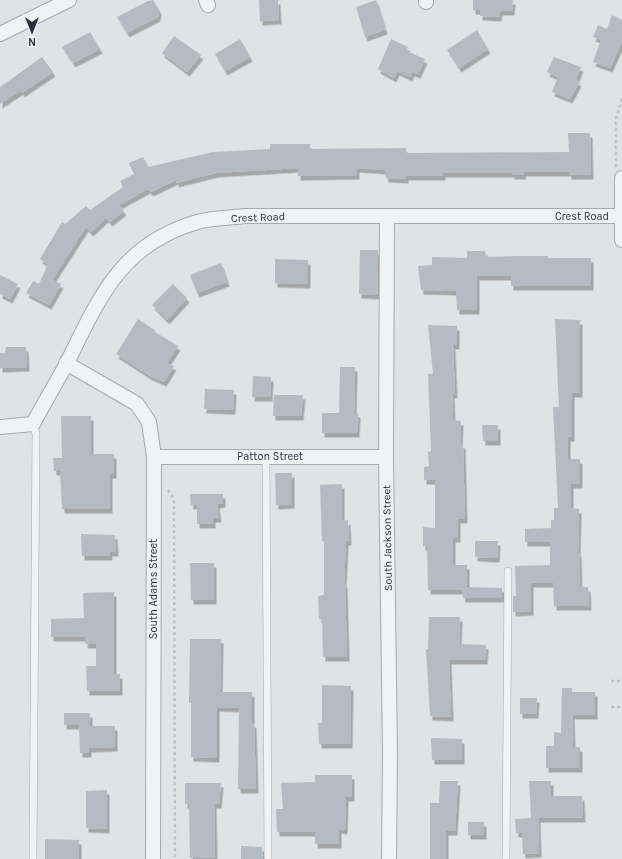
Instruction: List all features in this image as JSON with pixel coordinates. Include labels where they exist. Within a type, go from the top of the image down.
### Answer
[{"type":"street","points":[[0,34],[69,0]]},
{"type":"street","points":[[619,176],[622,240]]},
{"type":"street","name":"Crest Road","points":[[33,424],[88,318],[104,290],[122,267],[144,248],[171,232],[202,221],[244,216],[622,216]]},
{"type":"street","name":"South Jackson Street","points":[[387,217],[386,457],[390,754],[389,859]]},
{"type":"street","name":"South Adams Street","points":[[66,363],[137,404],[149,422],[154,457],[153,859]]},
{"type":"street","points":[[0,427],[33,424]]},
{"type":"street","name":"Patton Street","points":[[154,457],[386,457]]},
{"type":"lane","points":[[33,424],[36,434],[33,859]]},
{"type":"lane","points":[[266,456],[268,859]]},
{"type":"lane","points":[[506,859],[508,571]]},
{"type":"path","points":[[619,176],[616,119],[622,98]]},
{"type":"path","points":[[167,488],[174,499],[174,859]]},
{"type":"path","points":[[612,681],[622,681]]},
{"type":"path","points":[[611,707],[622,707]]},
{"type":"building","points":[[153,0],[159,10],[158,17],[127,33],[117,17],[148,1]]},
{"type":"building","points":[[259,0],[278,0],[279,20],[260,21]]},
{"type":"building","points":[[376,0],[385,30],[365,37],[356,7]]},
{"type":"building","points":[[473,0],[513,0],[512,11],[500,11],[499,17],[480,16],[480,10],[473,10]]},
{"type":"building","points":[[612,15],[622,20],[622,42],[610,68],[593,62],[601,40],[593,37],[598,25],[607,29]]},
{"type":"building","points":[[477,30],[488,49],[459,68],[447,50]]},
{"type":"building","points":[[90,32],[100,49],[73,63],[62,47]]},
{"type":"building","points":[[174,36],[201,55],[187,72],[162,53]]},
{"type":"building","points":[[240,39],[250,57],[225,71],[215,54]]},
{"type":"building","points":[[391,39],[408,47],[406,51],[425,59],[418,74],[412,72],[410,77],[397,71],[394,78],[378,69]]},
{"type":"building","points":[[42,57],[53,72],[22,93],[21,90],[0,104],[0,87]]},
{"type":"building","points":[[554,57],[581,67],[576,80],[579,82],[570,99],[552,92],[558,77],[547,72]]},
{"type":"building","points":[[568,133],[590,133],[591,175],[569,175],[569,172],[524,172],[523,175],[512,175],[512,173],[443,173],[443,176],[406,176],[406,179],[386,178],[385,170],[357,168],[357,175],[298,176],[298,168],[216,173],[176,183],[176,180],[151,192],[148,189],[119,205],[124,211],[110,222],[106,218],[91,232],[86,227],[52,280],[61,284],[49,305],[26,293],[33,281],[39,284],[48,264],[40,259],[62,222],[65,224],[86,206],[90,210],[123,187],[120,181],[134,174],[129,163],[143,157],[148,167],[213,152],[270,149],[270,144],[310,144],[310,149],[406,148],[406,153],[569,152]]},
{"type":"building","points":[[360,250],[378,250],[378,295],[359,294]]},
{"type":"building","points":[[467,251],[485,251],[486,257],[548,256],[548,258],[591,258],[591,286],[511,286],[511,276],[477,276],[477,310],[457,310],[456,291],[421,290],[418,266],[432,265],[432,257],[467,258]]},
{"type":"building","points":[[275,259],[308,260],[308,284],[275,283]]},
{"type":"building","points":[[221,263],[227,282],[197,293],[190,275]]},
{"type":"building","points":[[0,275],[18,284],[10,299],[0,294]]},
{"type":"building","points":[[173,284],[187,298],[167,320],[152,305]]},
{"type":"building","points":[[138,319],[156,331],[155,332],[178,346],[167,363],[174,366],[164,382],[150,376],[116,354]]},
{"type":"building","points":[[555,319],[580,320],[580,393],[572,393],[572,437],[568,437],[568,459],[580,459],[580,484],[571,484],[571,508],[579,509],[578,552],[580,587],[588,587],[589,606],[554,606],[553,583],[531,583],[531,611],[513,612],[513,596],[516,596],[515,566],[550,565],[550,542],[525,542],[525,529],[551,528],[551,520],[554,520],[554,508],[558,508],[553,407],[559,407]]},
{"type":"building","points":[[428,325],[457,326],[457,345],[453,345],[455,394],[452,394],[453,420],[461,421],[460,444],[463,444],[465,519],[458,519],[458,538],[453,538],[453,565],[467,565],[467,587],[502,588],[502,598],[463,598],[462,590],[428,590],[427,546],[423,546],[423,527],[435,528],[435,480],[424,480],[424,467],[429,466],[428,452],[431,451],[428,374],[433,374]]},
{"type":"building","points":[[6,347],[26,347],[27,367],[0,368],[0,353],[5,353]]},
{"type":"building","points":[[340,367],[355,367],[354,413],[358,413],[357,433],[322,433],[322,413],[339,413]]},
{"type":"building","points":[[253,376],[271,377],[270,397],[252,397]]},
{"type":"building","points":[[205,389],[234,390],[233,410],[204,409]]},
{"type":"building","points":[[274,395],[303,395],[301,416],[273,416]]},
{"type":"building","points":[[61,416],[91,416],[91,454],[114,454],[114,474],[110,474],[110,509],[62,509],[60,471],[54,471],[53,458],[62,458]]},
{"type":"building","points":[[482,425],[498,425],[498,441],[483,441]]},
{"type":"building","points":[[275,473],[292,473],[292,504],[276,505]]},
{"type":"building","points":[[342,484],[342,521],[348,520],[349,541],[346,541],[344,583],[347,657],[323,657],[322,619],[319,619],[318,596],[324,595],[324,541],[322,541],[320,485]]},
{"type":"building","points":[[190,494],[223,494],[223,503],[217,504],[219,518],[213,518],[213,524],[197,524],[197,505],[191,505]]},
{"type":"building","points":[[81,534],[115,535],[116,552],[110,552],[110,556],[82,556]]},
{"type":"building","points":[[475,541],[498,541],[497,558],[475,557]]},
{"type":"building","points":[[190,563],[214,563],[214,600],[191,600]]},
{"type":"building","points":[[114,592],[114,674],[120,674],[120,691],[87,691],[86,666],[96,666],[96,644],[85,644],[86,637],[51,637],[51,619],[84,618],[83,593]]},
{"type":"building","points":[[429,617],[460,617],[459,644],[486,645],[485,660],[449,660],[451,717],[430,716],[426,649],[428,649]]},
{"type":"building","points":[[190,639],[221,639],[220,692],[252,692],[252,723],[254,723],[256,789],[238,789],[239,708],[217,707],[217,758],[191,757],[191,703],[189,703]]},
{"type":"building","points":[[322,685],[351,686],[350,744],[319,744],[318,723],[322,723]]},
{"type":"building","points":[[562,688],[572,688],[572,692],[595,692],[595,715],[572,715],[573,747],[580,747],[580,768],[546,768],[546,746],[554,746],[554,732],[561,733]]},
{"type":"building","points":[[520,698],[537,698],[536,714],[520,714]]},
{"type":"building","points":[[64,713],[90,713],[90,726],[115,726],[115,747],[89,748],[89,753],[80,753],[79,725],[64,725]]},
{"type":"building","points":[[431,738],[462,739],[462,760],[432,760]]},
{"type":"building","points":[[315,775],[352,775],[352,797],[346,797],[345,830],[339,829],[339,844],[315,844],[315,832],[277,832],[276,809],[283,809],[281,783],[315,782]]},
{"type":"building","points":[[440,781],[458,781],[455,831],[446,831],[446,859],[430,859],[430,803],[439,803]]},
{"type":"building","points":[[529,781],[551,781],[551,796],[582,796],[583,818],[538,818],[539,853],[523,854],[522,833],[516,833],[515,819],[531,818]]},
{"type":"building","points":[[185,783],[221,783],[219,804],[214,804],[215,858],[190,858],[189,804],[185,804]]},
{"type":"building","points":[[107,790],[107,829],[86,828],[86,791]]},
{"type":"building","points":[[468,822],[484,822],[484,835],[468,835]]},
{"type":"building","points":[[45,839],[79,840],[79,859],[45,859]]},
{"type":"building","points":[[241,846],[262,847],[263,859],[241,859]]}]
